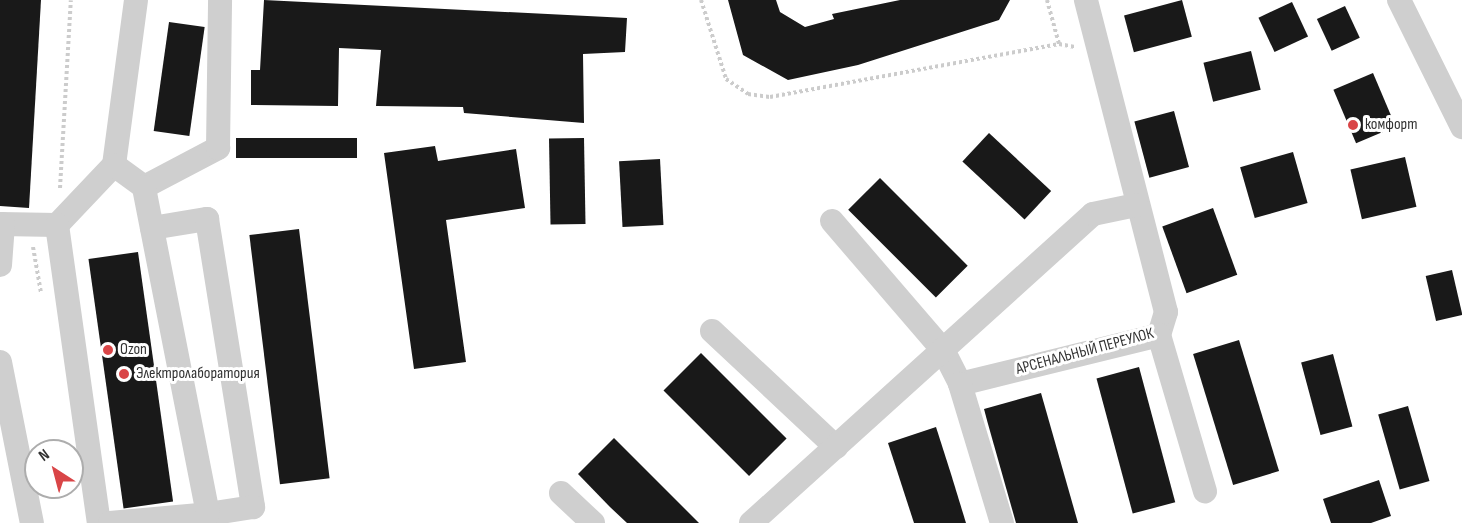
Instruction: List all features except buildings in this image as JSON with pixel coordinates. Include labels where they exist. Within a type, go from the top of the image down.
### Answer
[{"type":"street","points":[[0,256],[2,224],[57,225],[114,165],[136,0]]},
{"type":"street","points":[[144,187],[218,148],[220,0]]},
{"type":"street","name":"АРСЕНАЛЬНЫЙ ПЕРЕУЛОК","points":[[960,384],[1158,335],[1166,312],[1136,205],[1086,0]]},
{"type":"street","points":[[1399,0],[1462,127]]},
{"type":"street","points":[[114,165],[144,187],[208,514]]},
{"type":"street","points":[[751,523],[778,513],[836,447],[1092,214],[1136,205]]},
{"type":"street","points":[[110,523],[208,514],[253,507],[207,219],[153,228]]},
{"type":"street","points":[[832,221],[943,350],[960,384],[1002,523]]},
{"type":"street","points":[[57,225],[99,523]]},
{"type":"street","points":[[712,331],[836,447]]},
{"type":"street","points":[[1158,335],[1205,491]]},
{"type":"street","points":[[0,362],[10,457],[32,523]]},
{"type":"street","points":[[561,493],[593,523]]},
{"type":"path","points":[[57,225],[71,0]]},
{"type":"path","points":[[701,0],[726,79],[748,94],[770,97],[1059,44],[1099,55]]},
{"type":"path","points":[[1047,0],[1059,44]]},
{"type":"place","name":"комфорт","points":[[1353,125]]},
{"type":"place","name":"Ozon","points":[[108,350]]},
{"type":"place","name":"Электролаборатория","points":[[124,374]]}]
